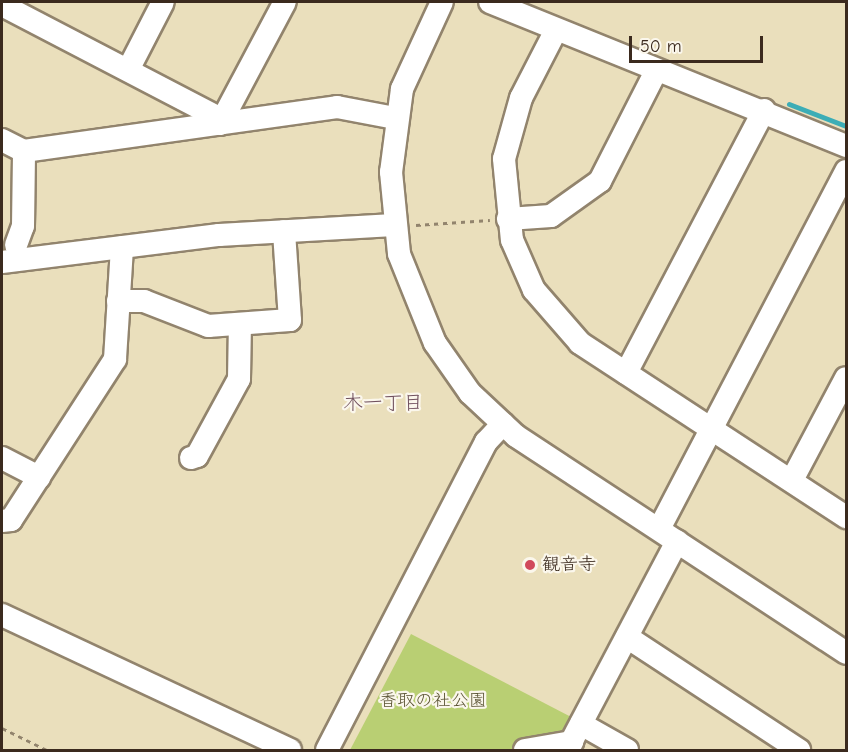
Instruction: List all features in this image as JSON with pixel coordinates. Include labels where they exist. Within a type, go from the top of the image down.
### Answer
[{"type":"street","points":[[128,70],[163,2]]},
{"type":"street","points":[[222,122],[285,2]]},
{"type":"street","points":[[442,2],[411,65],[395,118],[405,271],[435,344],[470,393],[503,424],[846,653]]},
{"type":"street","points":[[490,2],[655,73],[764,110],[846,146]]},
{"type":"street","points":[[2,5],[222,122]]},
{"type":"street","points":[[556,30],[510,132],[503,186],[508,219],[522,265],[546,308],[580,343],[846,517]]},
{"type":"street","points":[[508,219],[551,216],[600,181],[655,73]]},
{"type":"street","points":[[2,140],[24,151],[337,107],[395,118]]},
{"type":"street","points":[[626,373],[764,110]]},
{"type":"street","points":[[2,262],[15,247],[23,226],[24,151]]},
{"type":"street","points":[[573,739],[627,637],[713,428],[846,171]]},
{"type":"street","points":[[15,247],[122,247],[284,231],[403,225]]},
{"type":"street","points":[[118,301],[144,301],[208,326],[290,320],[284,231]]},
{"type":"street","points":[[2,521],[10,520],[115,359],[122,247]]},
{"type":"street","points":[[191,458],[197,456],[239,380],[240,324]]},
{"type":"street","points":[[792,480],[846,378]]},
{"type":"street","points":[[327,750],[486,442],[503,424]]},
{"type":"street","points":[[2,458],[39,477]]},
{"type":"street","points":[[2,615],[290,750]]},
{"type":"street","points":[[627,637],[799,750]]},
{"type":"street","points":[[525,750],[573,739],[627,750]]},
{"type":"path","points":[[403,225],[508,219]]},
{"type":"path","points":[[2,728],[47,750]]},
{"type":"green space","name":"香取の社公園","points":[[411,634],[575,719],[558,750],[350,750]]},
{"type":"waterway","points":[[789,104],[846,126]]},
{"type":"place","name":"観音寺","points":[[530,565]]},
{"type":"district","name":"木一丁目","points":[[383,402]]}]
